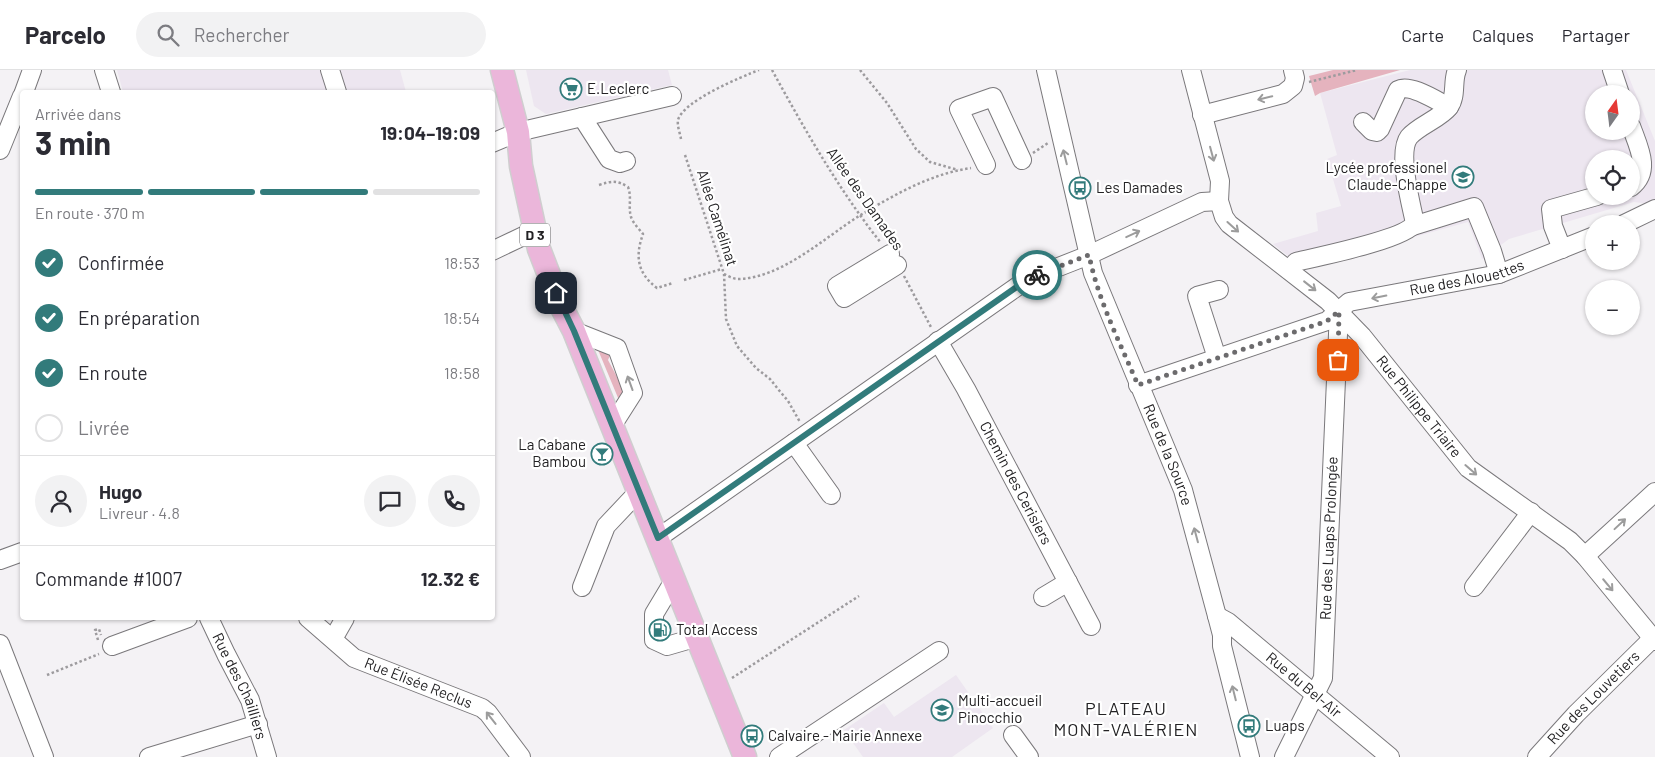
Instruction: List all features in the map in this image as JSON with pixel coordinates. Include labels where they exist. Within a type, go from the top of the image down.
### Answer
[{"type":"main road","name":"D 3","points":[[502,70],[518,132],[521,166],[538,249],[561,306],[574,331],[745,757]]},
{"type":"street","points":[[25,90],[32,70]]},
{"type":"street","points":[[104,70],[109,90]]},
{"type":"street","points":[[330,70],[336,90]]},
{"type":"street","name":"Rue de la Source","points":[[1046,70],[1093,274],[1183,490],[1222,635],[1222,646],[1250,757]]},
{"type":"street","name":"Rue Philippe Triaire","points":[[1191,70],[1220,181],[1218,201],[1229,224],[1339,311],[1362,336],[1468,468],[1570,541],[1585,556],[1654,639]]},
{"type":"street","points":[[1413,226],[1404,150],[1409,137],[1449,107],[1455,91],[1457,70]]},
{"type":"street","points":[[1612,70],[1617,85]]},
{"type":"street","points":[[1202,115],[1283,94],[1293,78]]},
{"type":"street","points":[[1363,122],[1372,131],[1377,132],[1398,90],[1403,88],[1411,89],[1449,107]]},
{"type":"street","points":[[495,142],[518,132],[672,96]]},
{"type":"street","points":[[986,165],[959,109],[993,97],[1022,160]]},
{"type":"street","points":[[0,150],[7,116],[20,99]]},
{"type":"street","points":[[582,117],[609,159],[620,163],[626,161]]},
{"type":"street","points":[[1640,154],[1643,164],[1640,176]]},
{"type":"street","points":[[1562,249],[1553,226],[1551,208],[1585,199]]},
{"type":"street","points":[[658,538],[1028,279],[1089,255],[1202,202],[1218,201]]},
{"type":"street","points":[[1289,270],[1296,262],[1399,235],[1413,226],[1474,208],[1492,250],[1499,274]]},
{"type":"street","points":[[1640,216],[1655,209]]},
{"type":"street","points":[[495,250],[534,231]]},
{"type":"street","name":"Rue des Alouettes","points":[[1138,385],[1327,321],[1349,302],[1499,274],[1585,240]]},
{"type":"street","points":[[1217,358],[1197,296],[1220,290]]},
{"type":"street","name":"Rue des Luaps Prolongée","points":[[1284,757],[1323,678],[1339,311]]},
{"type":"street","points":[[574,331],[617,348],[633,393],[612,426]]},
{"type":"street","name":"Chemin des Cerisiers","points":[[938,342],[971,398],[1091,626]]},
{"type":"street","points":[[800,438],[831,495]]},
{"type":"street","points":[[582,587],[606,526],[639,491]]},
{"type":"street","points":[[1585,556],[1655,492]]},
{"type":"street","points":[[1474,587],[1531,512]]},
{"type":"street","points":[[0,560],[20,553]]},
{"type":"street","points":[[675,579],[654,614],[654,640],[667,646],[698,637]]},
{"type":"street","points":[[1043,597],[1068,582]]},
{"type":"street","name":"Rue du Bel-Air","points":[[1217,616],[1228,622],[1390,757]]},
{"type":"street","points":[[104,646],[182,620]]},
{"type":"street","name":"Rue des Chailliers","points":[[210,620],[250,700],[268,757]]},
{"type":"street","name":"Rue Élisée Reclus","points":[[310,620],[361,662],[482,708],[488,712],[520,757]]},
{"type":"street","points":[[333,639],[344,620]]},
{"type":"street","name":"Rue des Louvetiers","points":[[1537,757],[1576,714],[1654,639]]},
{"type":"street","points":[[781,756],[939,651]]},
{"type":"street","points":[[2,652],[44,757]]},
{"type":"street","points":[[149,757],[258,724]]},
{"type":"street","points":[[1013,735],[1029,757]]},
{"type":"path","points":[[681,139],[678,119],[688,107],[732,80],[759,70]]},
{"type":"path","name":"Allée des Damades","points":[[772,70],[816,149],[860,216],[894,259],[938,342]]},
{"type":"path","points":[[860,70],[887,103],[916,149],[930,162],[959,170]]},
{"type":"path","points":[[1293,78],[1357,70]]},
{"type":"path","points":[[1022,160],[1060,135]]},
{"type":"path","name":"Allée Camélinat","points":[[685,154],[724,274],[726,319],[737,346],[756,368],[770,379],[788,402],[800,438]]},
{"type":"path","points":[[724,274],[736,279],[762,274],[786,266],[860,216],[926,179],[986,165]]},
{"type":"path","points":[[599,185],[619,181],[628,187],[631,217],[643,234],[638,246],[639,263],[652,284],[657,288],[673,283]]},
{"type":"path","points":[[684,280],[722,269]]},
{"type":"path","points":[[718,687],[859,596]]},
{"type":"path","points":[[47,675],[101,654],[104,646],[106,647],[99,629],[95,630],[104,646]]},
{"type":"shaded area","points":[[117,70],[323,70],[328,90],[122,90]]},
{"type":"shaded area","points":[[337,70],[400,70],[405,90],[342,90]]},
{"type":"shaded area","points":[[526,70],[668,70],[672,85],[546,114],[534,106]]},
{"type":"shaded area","points":[[1333,70],[1400,70],[1315,96],[1309,76]]},
{"type":"shaded area","name":"Lycée professionel Claude-Chappe","points":[[1410,70],[1626,70],[1632,85],[1585,85],[1585,140],[1640,140],[1640,104],[1655,141],[1655,201],[1649,204],[1640,203],[1640,150],[1585,150],[1585,205],[1624,205],[1509,239],[1482,259],[1468,222],[1303,268],[1273,244],[1318,231],[1316,213],[1341,206],[1327,159],[1337,155],[1320,93]]},
{"type":"shaded area","points":[[596,345],[611,353],[608,360],[625,392],[621,405]]},
{"type":"shaded area","name":"Multi-accueil Pinocchio","points":[[956,675],[993,728],[952,757],[863,757],[844,730],[884,703],[894,717]]},
{"type":"way so far","points":[[1037,275],[1089,255],[1093,274],[1104,304],[1138,385],[1327,321],[1339,311],[1338,360]]},
{"type":"place","name":"E.Leclerc","points":[[571,89]]},
{"type":"place","name":"Lycée professionel Claude-Chappe","points":[[1463,177]]},
{"type":"place","name":"Les Damades","points":[[1080,188]]},
{"type":"place","name":"La Cabane Bambou","points":[[602,454]]},
{"type":"place","name":"Total Access","points":[[660,630]]},
{"type":"place","name":"Multi-accueil Pinocchio","points":[[942,710]]},
{"type":"place","name":"Luaps","points":[[1249,726]]},
{"type":"place","name":"Calvaire - Mairie Annexe","points":[[752,736]]},
{"type":"district","name":"PLATEAU MONT-VALÉRIEN","points":[[1126,719]]},
{"type":"route","points":[[556,293],[574,331],[658,538],[1028,279],[1037,275]]}]
